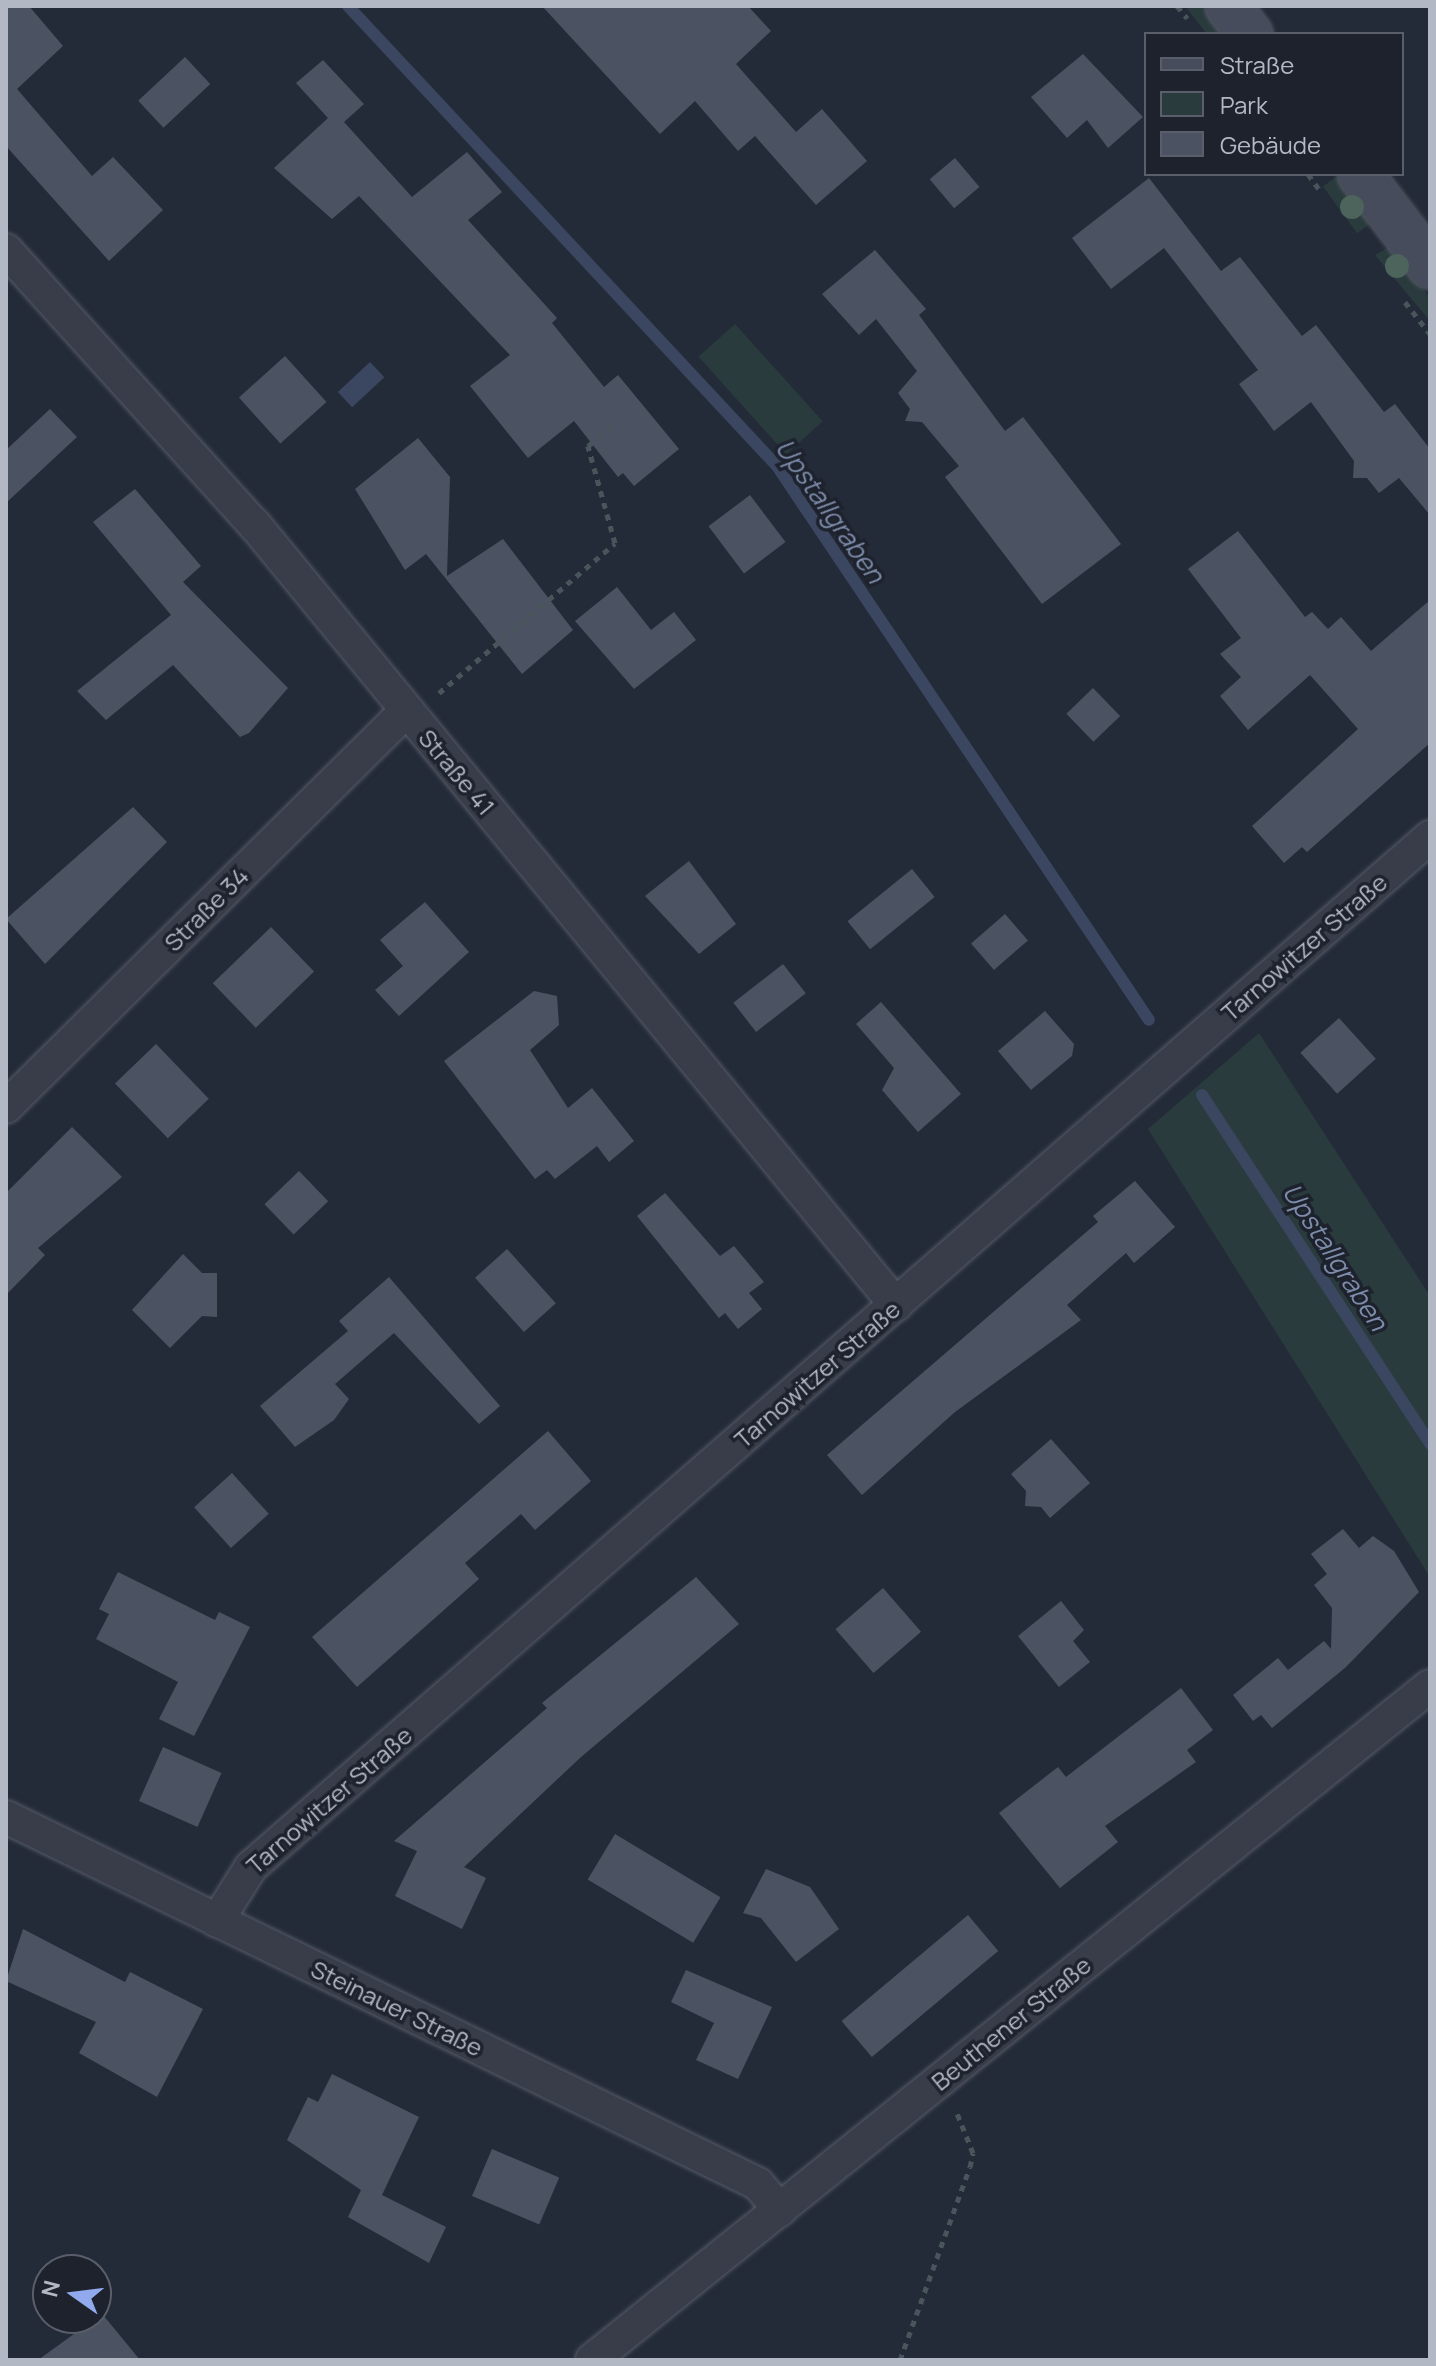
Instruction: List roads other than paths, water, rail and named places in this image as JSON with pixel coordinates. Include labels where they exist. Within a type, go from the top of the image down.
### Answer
[{"type":"main road","points":[[1228,6],[1248,32]]},
{"type":"main road","points":[[1362,176],[1430,266]]},
{"type":"street","name":"Straße 41","points":[[6,250],[154,405],[896,1305]]},
{"type":"street","name":"Straße 34","points":[[6,1107],[409,715]]},
{"type":"street","name":"Tarnowitzer Straße","points":[[217,1921],[251,1867],[1430,837]]},
{"type":"street","name":"Beuthener Straße","points":[[592,2360],[1430,1686]]},
{"type":"street","name":"Steinauer Straße","points":[[6,1817],[758,2184],[780,2210]]},
{"type":"water","points":[[370,362],[384,377],[352,407],[338,392]]},
{"type":"waterway","name":"Upstallgraben","points":[[348,6],[777,466],[1149,1020]]},
{"type":"waterway","name":"Upstallgraben","points":[[1202,1095],[1430,1444]]}]
